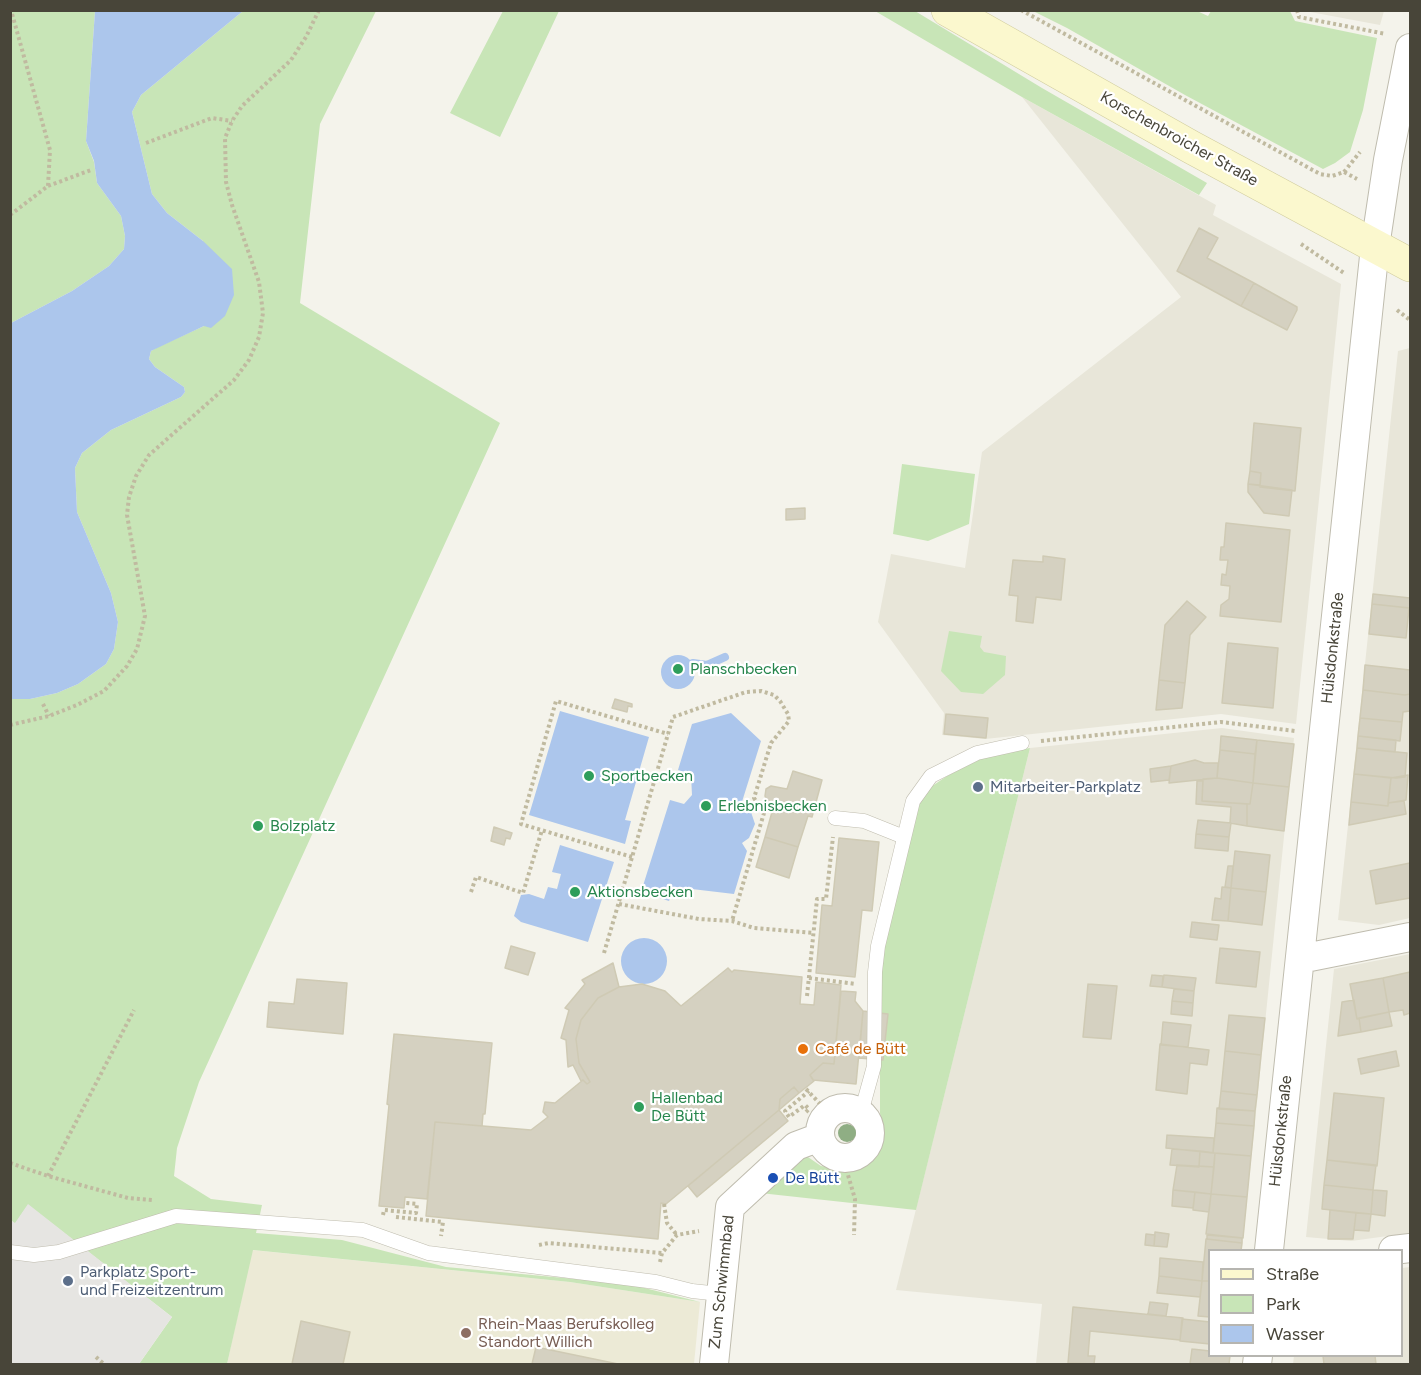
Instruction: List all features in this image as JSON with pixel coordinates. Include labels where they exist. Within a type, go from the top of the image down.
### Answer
[{"type":"main road","name":"Korschenbroicher Straße","points":[[948,10],[1191,147],[1410,265]]},
{"type":"street","name":"Hülsdonkstraße","points":[[1269,1249],[1375,247],[1402,42]]},
{"type":"street","points":[[1300,959],[1410,937]]},
{"type":"street","points":[[842,1108],[852,1108],[861,1113],[870,1126],[869,1142],[858,1154],[843,1158],[828,1152],[823,1124],[820,1127],[825,1118],[832,1111],[842,1108]]},
{"type":"street","name":"Zum Schwimmbad","points":[[714,1365],[730,1207],[823,1124]]},
{"type":"lane","points":[[861,1113],[874,1066],[878,946],[913,801],[931,776],[976,753],[1022,743]]},
{"type":"lane","points":[[835,818],[864,820],[904,837]]},
{"type":"lane","points":[[10,1251],[34,1255],[59,1252],[176,1216],[363,1230],[428,1253],[656,1282],[692,1292],[720,1294]]},
{"type":"path","points":[[11,10],[50,150],[48,186]]},
{"type":"path","points":[[10,724],[49,716],[104,691],[127,666],[137,649],[145,616],[127,514],[129,497],[136,476],[149,455],[234,380],[249,360],[259,337],[263,312],[259,282],[226,182],[225,138],[242,106],[291,60],[306,37],[319,10]]},
{"type":"path","points":[[1021,10],[1320,174],[1332,176],[1344,172],[1383,192]]},
{"type":"path","points":[[1297,10],[1299,16],[1402,42]]},
{"type":"path","points":[[146,143],[212,118],[232,121]]},
{"type":"path","points":[[10,216],[48,186],[91,170]]},
{"type":"path","points":[[604,953],[673,717],[746,692],[761,691],[774,695],[780,701],[788,714],[789,721],[771,743],[754,798],[764,813],[732,921]]},
{"type":"path","points":[[632,857],[521,824],[556,701],[668,735]]},
{"type":"path","points":[[43,704],[49,716]]},
{"type":"path","points":[[1022,743],[1221,722],[1323,735]]},
{"type":"path","points":[[807,996],[817,899],[826,900],[835,818]]},
{"type":"path","points":[[471,891],[476,878],[523,893],[542,830]]},
{"type":"path","points":[[619,904],[699,919],[732,921],[754,928],[814,933]]},
{"type":"path","points":[[809,978],[875,986]]},
{"type":"path","points":[[48,1176],[134,1010]]},
{"type":"path","points":[[823,1124],[872,1075]]},
{"type":"path","points":[[806,1089],[819,1103]]},
{"type":"path","points":[[843,1158],[855,1199],[854,1235]]},
{"type":"path","points":[[406,1203],[417,1204],[416,1213],[384,1210],[383,1216],[443,1222],[441,1242]]},
{"type":"path","points":[[664,1204],[667,1222],[677,1234]]},
{"type":"path","points":[[656,1282],[662,1253],[677,1234],[727,1227]]},
{"type":"path","points":[[96,1358],[104,1365]]},
{"type":"shaded area","points":[[1384,10],[1380,25],[1305,11]]},
{"type":"shaded area","points":[[1022,97],[1216,205],[1213,215],[1341,284],[1296,724],[1221,714],[985,739],[942,735],[944,713],[878,622],[891,554],[965,568],[982,452],[1181,297]]},
{"type":"shaded area","points":[[1410,348],[1410,918],[1379,925],[1338,920],[1398,351]]},
{"type":"shaded area","points":[[1222,728],[1294,738],[1242,1249],[1208,1249],[1208,1357],[1230,1357],[1230,1364],[1036,1364],[1042,1304],[896,1290],[1030,748]]},
{"type":"shaded area","points":[[1410,954],[1410,1233],[1351,1241],[1306,1237],[1334,969]]},
{"type":"shaded area","name":"Parkplatz Sport- und Freizeitzentrum","points":[[28,1204],[172,1317],[139,1364],[11,1364],[10,1220],[15,1223]]},
{"type":"shaded area","name":"Rhein-Maas Berufskolleg Standort Willich","points":[[252,1250],[570,1282],[700,1302],[694,1364],[227,1364]]},
{"type":"shaded area","points":[[1410,1267],[1410,1364],[1293,1364],[1294,1357],[1403,1357],[1403,1268]]},
{"type":"green space","points":[[11,11],[95,11],[86,141],[94,162],[97,183],[121,216],[125,236],[124,249],[109,266],[72,291],[11,323]]},
{"type":"green space","points":[[243,11],[376,11],[320,124],[300,303],[500,423],[199,1082],[177,1148],[174,1176],[211,1199],[262,1205],[256,1233],[342,1240],[446,1267],[629,1284],[700,1302],[570,1282],[253,1250],[227,1364],[139,1364],[172,1317],[28,1205],[15,1224],[11,1220],[10,699],[30,699],[57,693],[78,684],[106,664],[114,649],[118,622],[111,593],[77,512],[75,468],[82,453],[111,430],[181,397],[185,392],[184,387],[155,367],[149,359],[151,351],[204,326],[203,241],[167,213],[152,194],[132,112],[141,95]]},
{"type":"green space","points":[[503,11],[559,11],[500,137],[450,113]]},
{"type":"green space","points":[[875,11],[915,11],[1042,88],[1207,183],[1199,195],[1022,97]]},
{"type":"green space","points":[[1033,11],[1197,11],[1208,16],[1211,11],[1290,11],[1295,21],[1377,38],[1363,110],[1350,152],[1323,169]]},
{"type":"green space","points":[[902,464],[975,474],[969,524],[928,541],[893,534]]},
{"type":"green space","points":[[949,631],[982,636],[980,647],[984,652],[1006,656],[1005,675],[983,694],[961,692],[941,671]]},
{"type":"green space","points":[[1030,748],[916,1210],[760,1193],[805,1155],[821,1166],[841,1169],[860,1163],[875,1150],[882,1129],[880,1113],[880,957],[922,793],[985,755]]},
{"type":"water","points":[[95,11],[243,11],[141,95],[132,112],[152,194],[167,213],[203,241],[232,269],[234,295],[225,316],[211,328],[204,326],[151,351],[149,359],[155,367],[184,387],[185,392],[181,397],[111,430],[82,453],[75,468],[77,512],[111,593],[118,622],[114,649],[106,664],[78,684],[57,693],[30,699],[11,699],[11,323],[72,291],[109,266],[124,249],[125,236],[121,216],[97,183],[94,161],[86,141]]},
{"type":"water","name":"Planschbecken","points":[[678,655],[690,660],[695,672],[690,684],[678,689],[666,684],[661,672],[666,660]]},
{"type":"water","name":"Sportbecken","points":[[560,711],[649,737],[625,820],[631,821],[625,844],[529,815]]},
{"type":"water","name":"Erlebnisbecken","points":[[731,713],[761,741],[741,805],[751,812],[755,824],[749,838],[742,843],[747,851],[734,894],[675,887],[669,901],[641,892],[670,800],[684,804],[692,795],[691,775],[678,770],[692,724]]},
{"type":"water","name":"Aktionsbecken","points":[[560,845],[614,862],[588,942],[521,922],[514,916],[521,895],[529,894],[544,899],[548,887],[557,889],[561,874],[552,872]]},
{"type":"water","points":[[644,938],[660,945],[667,961],[660,977],[644,984],[628,977],[621,961],[628,945]]},
{"type":"building","points":[[1199,228],[1218,238],[1207,258],[1254,283],[1241,306],[1177,271]]},
{"type":"building","points":[[1254,283],[1297,307],[1287,330],[1241,306]]},
{"type":"building","points":[[1254,423],[1301,428],[1295,491],[1260,487],[1261,473],[1250,471]]},
{"type":"building","points":[[1250,471],[1261,473],[1260,485],[1248,484]]},
{"type":"building","points":[[1248,484],[1292,490],[1289,516],[1264,513],[1248,492]]},
{"type":"building","points":[[805,508],[805,519],[786,520],[786,509]]},
{"type":"building","points":[[1226,523],[1290,530],[1281,622],[1220,616],[1221,605],[1229,599],[1230,586],[1221,585],[1222,574],[1226,575],[1228,560],[1220,560],[1221,547],[1224,547]]},
{"type":"building","points":[[1043,556],[1065,559],[1061,600],[1036,597],[1033,623],[1016,621],[1018,596],[1009,595],[1013,560],[1043,562]]},
{"type":"building","points":[[1373,594],[1410,598],[1410,608],[1372,604]]},
{"type":"building","points":[[1187,601],[1206,617],[1190,635],[1185,683],[1159,680],[1165,625]]},
{"type":"building","points":[[1372,604],[1409,608],[1406,638],[1369,634]]},
{"type":"building","points":[[1228,643],[1278,648],[1273,708],[1222,703]]},
{"type":"building","points":[[1365,665],[1410,670],[1410,694],[1363,690]]},
{"type":"building","points":[[1159,680],[1185,683],[1182,708],[1156,710]]},
{"type":"building","points":[[1363,690],[1410,694],[1410,711],[1403,712],[1402,722],[1360,718]]},
{"type":"building","points":[[615,699],[632,704],[632,707],[628,706],[627,712],[612,708]]},
{"type":"building","points":[[946,714],[988,718],[986,738],[944,734]]},
{"type":"building","points":[[1360,718],[1402,722],[1400,741],[1358,736]]},
{"type":"building","points":[[1221,736],[1257,740],[1255,754],[1220,750]]},
{"type":"building","points":[[1358,736],[1396,740],[1395,752],[1357,748]]},
{"type":"building","points":[[1257,740],[1294,744],[1289,787],[1253,783]]},
{"type":"building","points":[[1357,748],[1407,753],[1405,777],[1354,774]]},
{"type":"building","points":[[1220,750],[1255,754],[1253,783],[1217,778]]},
{"type":"building","points":[[1195,760],[1204,763],[1218,763],[1217,778],[1169,783],[1171,766]]},
{"type":"building","points":[[1171,766],[1169,780],[1151,782],[1150,769]]},
{"type":"building","points":[[793,771],[822,780],[812,817],[808,816],[798,847],[765,837],[774,805],[767,801],[766,789],[771,786],[787,789]]},
{"type":"building","points":[[1354,774],[1391,778],[1388,806],[1351,802]]},
{"type":"building","points":[[1408,775],[1406,800],[1388,803],[1391,778]]},
{"type":"building","points":[[1217,778],[1253,783],[1250,804],[1202,801],[1203,779]]},
{"type":"building","points":[[1197,781],[1203,781],[1202,801],[1247,804],[1247,826],[1230,823],[1231,807],[1196,804]]},
{"type":"building","points":[[1253,783],[1289,787],[1284,831],[1247,826],[1247,804],[1250,804]]},
{"type":"building","points":[[1404,801],[1406,814],[1349,825],[1351,802],[1388,806],[1388,803]]},
{"type":"building","points":[[1198,820],[1231,823],[1229,837],[1196,834]]},
{"type":"building","points":[[494,827],[512,833],[510,839],[506,838],[504,845],[491,841]]},
{"type":"building","points":[[1196,834],[1229,837],[1228,851],[1195,848]]},
{"type":"building","points":[[765,837],[798,847],[789,878],[756,867]]},
{"type":"building","points":[[839,838],[879,842],[872,911],[862,910],[855,977],[816,973],[822,905],[832,906]]},
{"type":"building","points":[[1235,851],[1270,855],[1266,892],[1231,888]]},
{"type":"building","points":[[1410,863],[1410,898],[1376,904],[1370,871]]},
{"type":"building","points":[[1228,866],[1233,866],[1231,888],[1225,887]]},
{"type":"building","points":[[1222,887],[1231,888],[1228,921],[1212,920],[1215,898],[1221,899]]},
{"type":"building","points":[[1231,888],[1266,892],[1262,925],[1228,921]]},
{"type":"building","points":[[1192,922],[1219,925],[1217,940],[1190,937]]},
{"type":"building","points":[[511,946],[535,953],[528,975],[505,968]]},
{"type":"building","points":[[1220,948],[1260,952],[1256,987],[1216,983]]},
{"type":"building","points":[[613,963],[619,987],[598,998],[581,1020],[576,1039],[579,1063],[590,1082],[587,1084],[581,1081],[573,1065],[568,1067],[566,1040],[561,1038],[569,1010],[565,1008],[585,984],[582,980]]},
{"type":"building","points":[[728,968],[732,972],[734,970],[802,977],[800,1004],[814,1005],[816,982],[841,985],[834,1064],[823,1063],[810,1075],[814,1081],[799,1093],[794,1087],[780,1099],[779,1110],[666,1204],[661,1203],[658,1239],[426,1216],[435,1122],[531,1130],[548,1117],[543,1112],[545,1102],[555,1103],[583,1080],[587,1084],[590,1082],[579,1063],[576,1039],[581,1020],[598,998],[619,987],[642,984],[665,991],[681,1006]]},
{"type":"building","points":[[1410,972],[1410,1013],[1404,1015],[1403,1010],[1389,1012],[1383,978]]},
{"type":"building","points":[[1152,975],[1163,976],[1162,987],[1150,986]]},
{"type":"building","points":[[1164,975],[1196,978],[1194,991],[1162,987]]},
{"type":"building","points":[[1383,978],[1389,1012],[1357,1019],[1350,984]]},
{"type":"building","points":[[297,979],[347,983],[343,1034],[267,1027],[269,1002],[294,1004]]},
{"type":"building","points":[[1088,984],[1117,986],[1111,1039],[1083,1037]]},
{"type":"building","points":[[1174,989],[1194,991],[1193,1003],[1172,1001]]},
{"type":"building","points":[[841,991],[856,992],[855,1001],[863,1011],[856,1084],[813,1080],[810,1075],[823,1063],[834,1064]]},
{"type":"building","points":[[1354,1000],[1361,1032],[1338,1036],[1342,1002]]},
{"type":"building","points":[[1172,1001],[1193,1003],[1192,1016],[1171,1014]]},
{"type":"building","points":[[863,1011],[888,1014],[883,1060],[859,1058]]},
{"type":"building","points":[[1389,1012],[1392,1026],[1361,1032],[1359,1018]]},
{"type":"building","points":[[1229,1015],[1265,1018],[1261,1055],[1225,1051]]},
{"type":"building","points":[[1163,1022],[1191,1025],[1188,1047],[1161,1045]]},
{"type":"building","points":[[394,1034],[492,1043],[482,1126],[435,1122],[427,1199],[405,1197],[404,1208],[379,1206]]},
{"type":"building","points":[[1160,1044],[1209,1050],[1207,1065],[1190,1063],[1187,1094],[1156,1090]]},
{"type":"building","points":[[1225,1051],[1261,1055],[1257,1095],[1221,1091]]},
{"type":"building","points":[[1396,1051],[1399,1066],[1361,1074],[1358,1059]]},
{"type":"building","points":[[794,1087],[799,1093],[779,1110],[780,1099]]},
{"type":"building","points":[[1221,1091],[1257,1095],[1255,1111],[1219,1109]]},
{"type":"building","points":[[1334,1093],[1384,1098],[1377,1166],[1327,1160]]},
{"type":"building","points":[[1217,1108],[1255,1111],[1254,1126],[1216,1123]]},
{"type":"building","points":[[779,1110],[788,1121],[697,1197],[688,1186]]},
{"type":"building","points":[[1216,1123],[1254,1126],[1251,1156],[1213,1153]]},
{"type":"building","points":[[1167,1135],[1214,1138],[1213,1153],[1166,1148]]},
{"type":"building","points":[[1172,1149],[1200,1151],[1199,1167],[1170,1165]]},
{"type":"building","points":[[1200,1151],[1215,1153],[1214,1167],[1199,1166]]},
{"type":"building","points":[[1215,1153],[1251,1156],[1247,1197],[1211,1194]]},
{"type":"building","points":[[1327,1160],[1376,1165],[1373,1190],[1324,1185]]},
{"type":"building","points":[[1177,1165],[1214,1167],[1211,1194],[1173,1190]]},
{"type":"building","points":[[1324,1185],[1373,1190],[1371,1214],[1322,1209]]},
{"type":"building","points":[[1173,1190],[1195,1192],[1193,1208],[1172,1206]]},
{"type":"building","points":[[1373,1190],[1387,1191],[1385,1216],[1371,1214]]},
{"type":"building","points":[[1195,1192],[1211,1194],[1209,1212],[1193,1210]]},
{"type":"building","points":[[1211,1194],[1247,1197],[1243,1238],[1206,1234]]},
{"type":"building","points":[[1330,1210],[1356,1213],[1353,1239],[1328,1239]]},
{"type":"building","points":[[1356,1213],[1371,1214],[1369,1231],[1354,1230]]},
{"type":"building","points":[[1155,1232],[1169,1234],[1167,1247],[1154,1246]]},
{"type":"building","points":[[1146,1234],[1155,1235],[1154,1246],[1145,1245]]},
{"type":"building","points":[[1207,1235],[1242,1238],[1242,1243],[1207,1239]]},
{"type":"building","points":[[1206,1239],[1242,1243],[1241,1249],[1208,1249],[1208,1281],[1202,1281]]},
{"type":"building","points":[[1160,1258],[1203,1262],[1202,1281],[1159,1276]]},
{"type":"building","points":[[1159,1276],[1202,1281],[1200,1297],[1157,1293]]},
{"type":"building","points":[[1202,1281],[1208,1281],[1208,1317],[1198,1316]]},
{"type":"building","points":[[1150,1302],[1168,1304],[1166,1316],[1148,1314]]},
{"type":"building","points":[[1073,1307],[1183,1318],[1180,1340],[1090,1331],[1088,1356],[1095,1356],[1094,1364],[1068,1363]]},
{"type":"building","points":[[1182,1319],[1208,1322],[1208,1344],[1180,1341]]},
{"type":"building","points":[[301,1321],[350,1332],[343,1364],[292,1364]]},
{"type":"building","points":[[536,1347],[618,1364],[532,1364]]},
{"type":"building","points":[[1192,1349],[1208,1351],[1208,1357],[1230,1357],[1229,1364],[1190,1364]]},
{"type":"building","points":[[1323,1357],[1375,1357],[1376,1364],[1324,1364]]},
{"type":"waterway","points":[[693,663],[707,665],[725,657]]},
{"type":"place","name":"Planschbecken","points":[[678,669]]},
{"type":"place","name":"Sportbecken","points":[[589,776]]},
{"type":"place","name":"Mitarbeiter-Parkplatz","points":[[978,787]]},
{"type":"place","name":"Erlebnisbecken","points":[[706,806]]},
{"type":"place","name":"Bolzplatz","points":[[258,826]]},
{"type":"place","name":"Aktionsbecken","points":[[575,892]]},
{"type":"place","name":"Café de Bütt","points":[[803,1049]]},
{"type":"place","name":"Hallenbad De Bütt","points":[[639,1107]]},
{"type":"place","name":"De Bütt","points":[[773,1178]]},
{"type":"place","name":"Parkplatz Sport- und Freizeitzentrum","points":[[68,1281]]},
{"type":"place","name":"Rhein-Maas Berufskolleg Standort Willich","points":[[466,1333]]}]
